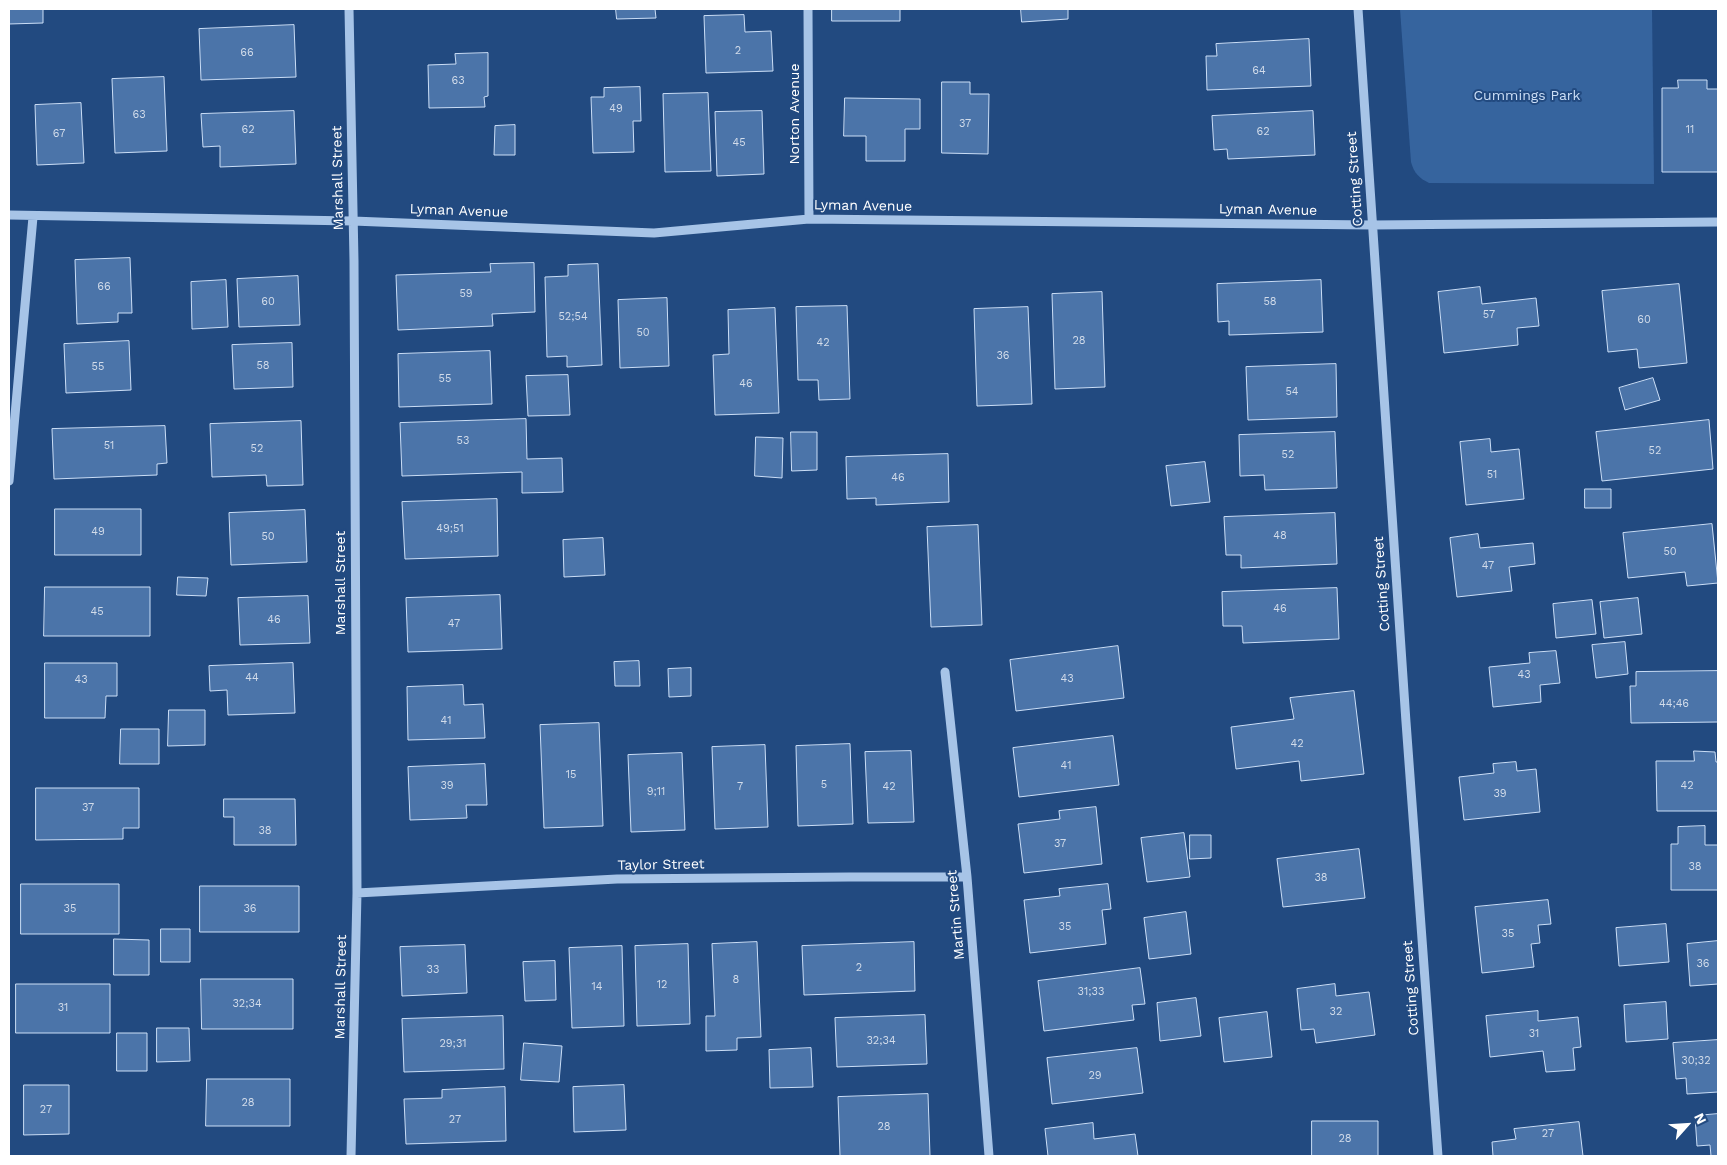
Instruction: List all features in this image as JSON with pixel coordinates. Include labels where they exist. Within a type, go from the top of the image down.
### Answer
[{"type":"street","name":"Marshall Street","points":[[349,9],[353,221],[357,893],[351,1156]]},
{"type":"street","name":"Norton Avenue","points":[[808,9],[809,219]]},
{"type":"street","name":"Cotting Street","points":[[1358,9],[1438,1156]]},
{"type":"street","name":"Lyman Avenue","points":[[9,215],[34,217],[353,221],[654,233],[809,219],[1372,225],[1718,222]]},
{"type":"street","points":[[9,481],[34,217]]},
{"type":"street","name":"Martin Street","points":[[945,672],[967,877],[988,1156]]},
{"type":"street","name":"Taylor Street","points":[[357,893],[617,879],[848,876],[967,877]]},
{"type":"green space","name":"Cummings Park","points":[[1400,9],[1652,9],[1654,184],[1429,183],[1422,179],[1415,172],[1411,162]]},
{"type":"building","points":[[9,9],[43,9],[43,23],[9,24]]},
{"type":"building","points":[[616,9],[655,9],[656,18],[617,19]]},
{"type":"building","points":[[832,9],[900,9],[900,21],[832,21]]},
{"type":"building","points":[[1021,9],[1068,9],[1068,19],[1022,22]]},
{"type":"building","points":[[744,15],[745,32],[771,31],[773,71],[706,73],[704,16]]},
{"type":"building","points":[[294,25],[296,77],[201,80],[199,29]]},
{"type":"building","points":[[1309,39],[1311,86],[1207,90],[1206,56],[1217,56],[1216,44]]},
{"type":"building","points":[[488,53],[488,96],[484,97],[485,107],[429,108],[428,65],[456,64],[455,54]]},
{"type":"building","points":[[164,77],[167,151],[115,153],[112,79]]},
{"type":"building","points":[[1678,80],[1707,80],[1707,89],[1718,89],[1718,172],[1662,172],[1662,88],[1678,88]]},
{"type":"building","points":[[942,82],[970,82],[970,94],[989,94],[988,154],[942,153]]},
{"type":"building","points":[[640,87],[641,121],[633,121],[634,152],[593,153],[591,97],[604,97],[604,88]]},
{"type":"building","points":[[708,93],[711,171],[665,172],[663,94]]},
{"type":"building","points":[[845,98],[920,99],[920,129],[905,129],[905,161],[866,161],[866,136],[844,136]]},
{"type":"building","points":[[81,103],[84,163],[37,165],[35,105]]},
{"type":"building","points":[[294,111],[296,164],[220,167],[220,146],[203,147],[201,114]]},
{"type":"building","points":[[762,111],[764,174],[717,176],[715,112]]},
{"type":"building","points":[[1313,111],[1315,155],[1228,159],[1227,149],[1214,150],[1212,116]]},
{"type":"building","points":[[515,125],[515,155],[494,155],[495,126]]},
{"type":"building","points":[[130,258],[132,313],[118,313],[118,322],[77,324],[75,260]]},
{"type":"building","points":[[534,263],[535,312],[492,314],[493,326],[398,330],[396,275],[491,272],[490,264]]},
{"type":"building","points":[[598,264],[602,365],[567,367],[567,356],[547,357],[545,277],[568,276],[568,265]]},
{"type":"building","points":[[298,276],[300,325],[239,327],[237,279]]},
{"type":"building","points":[[226,280],[228,327],[192,329],[191,282]]},
{"type":"building","points":[[1321,280],[1323,332],[1229,335],[1229,321],[1218,322],[1217,284]]},
{"type":"building","points":[[1679,284],[1687,363],[1639,368],[1637,349],[1608,352],[1602,291]]},
{"type":"building","points":[[1480,287],[1482,304],[1536,298],[1539,326],[1517,328],[1518,345],[1444,353],[1438,292]]},
{"type":"building","points":[[1102,292],[1105,387],[1055,389],[1052,294]]},
{"type":"building","points":[[667,298],[669,366],[620,368],[618,300]]},
{"type":"building","points":[[847,306],[850,399],[819,400],[818,380],[798,380],[796,307]]},
{"type":"building","points":[[1028,307],[1032,404],[977,406],[974,309]]},
{"type":"building","points":[[775,308],[779,413],[715,415],[713,355],[729,354],[728,310]]},
{"type":"building","points":[[129,341],[131,390],[66,393],[64,344]]},
{"type":"building","points":[[292,343],[293,387],[234,389],[232,345]]},
{"type":"building","points":[[490,351],[492,404],[399,407],[398,354]]},
{"type":"building","points":[[1336,364],[1337,417],[1248,420],[1246,367]]},
{"type":"building","points":[[568,375],[570,415],[528,416],[526,376]]},
{"type":"building","points":[[1653,378],[1660,400],[1625,410],[1619,388]]},
{"type":"building","points":[[526,419],[527,459],[562,458],[563,492],[522,493],[522,472],[402,476],[400,423]]},
{"type":"building","points":[[1709,420],[1713,469],[1602,481],[1596,432]]},
{"type":"building","points":[[301,421],[303,485],[267,486],[266,475],[212,477],[210,424]]},
{"type":"building","points":[[165,426],[167,463],[157,464],[157,475],[54,479],[52,429]]},
{"type":"building","points":[[791,432],[817,432],[817,470],[792,471]]},
{"type":"building","points":[[1335,432],[1337,488],[1265,490],[1264,475],[1240,476],[1239,435]]},
{"type":"building","points":[[756,437],[783,438],[782,478],[755,476]]},
{"type":"building","points":[[1490,439],[1491,452],[1519,449],[1524,499],[1466,505],[1460,442]]},
{"type":"building","points":[[948,454],[949,502],[876,505],[876,498],[847,499],[846,457]]},
{"type":"building","points":[[1205,462],[1210,502],[1171,506],[1166,466]]},
{"type":"building","points":[[1585,489],[1611,489],[1611,508],[1585,508]]},
{"type":"building","points":[[497,499],[498,556],[405,559],[402,502]]},
{"type":"building","points":[[55,509],[141,509],[141,555],[55,555]]},
{"type":"building","points":[[305,510],[307,562],[231,565],[229,513]]},
{"type":"building","points":[[1335,513],[1337,564],[1241,568],[1241,555],[1226,555],[1224,517]]},
{"type":"building","points":[[1712,524],[1718,583],[1687,586],[1685,572],[1628,578],[1623,533]]},
{"type":"building","points":[[978,525],[982,625],[931,627],[927,527]]},
{"type":"building","points":[[1478,534],[1480,548],[1533,543],[1535,564],[1509,567],[1512,591],[1457,597],[1450,538]]},
{"type":"building","points":[[603,538],[605,575],[564,577],[563,540]]},
{"type":"building","points":[[178,577],[208,578],[206,596],[177,595]]},
{"type":"building","points":[[45,587],[150,587],[150,636],[44,636]]},
{"type":"building","points":[[1337,588],[1339,639],[1243,643],[1242,626],[1223,626],[1222,592]]},
{"type":"building","points":[[500,595],[502,649],[408,652],[406,598]]},
{"type":"building","points":[[308,596],[310,643],[240,645],[238,598]]},
{"type":"building","points":[[1638,598],[1642,634],[1604,638],[1600,602]]},
{"type":"building","points":[[1592,600],[1596,634],[1556,638],[1553,604]]},
{"type":"building","points":[[1625,642],[1628,674],[1596,678],[1592,645]]},
{"type":"building","points":[[1118,646],[1124,698],[1016,711],[1010,660]]},
{"type":"building","points":[[1556,651],[1560,683],[1540,685],[1541,702],[1493,707],[1489,667],[1530,663],[1529,653]]},
{"type":"building","points":[[639,661],[640,686],[615,686],[614,662]]},
{"type":"building","points":[[45,663],[117,663],[117,696],[106,696],[105,718],[45,718]]},
{"type":"building","points":[[293,663],[295,713],[228,715],[227,690],[210,691],[209,666]]},
{"type":"building","points":[[691,668],[691,696],[669,697],[668,669]]},
{"type":"building","points":[[1718,671],[1718,722],[1631,723],[1630,686],[1636,686],[1636,672]]},
{"type":"building","points":[[463,685],[464,705],[483,704],[485,738],[408,740],[407,687]]},
{"type":"building","points":[[1354,691],[1364,774],[1301,781],[1299,761],[1236,769],[1231,727],[1294,719],[1290,698]]},
{"type":"building","points":[[169,710],[205,710],[205,745],[168,746]]},
{"type":"building","points":[[599,723],[603,826],[544,828],[540,725]]},
{"type":"building","points":[[121,729],[159,729],[159,764],[120,764]]},
{"type":"building","points":[[1113,736],[1119,785],[1019,797],[1013,748]]},
{"type":"building","points":[[850,744],[853,824],[798,826],[796,746]]},
{"type":"building","points":[[765,745],[768,827],[715,829],[712,747]]},
{"type":"building","points":[[911,751],[914,822],[868,823],[865,752]]},
{"type":"building","points":[[1694,751],[1715,752],[1716,762],[1718,762],[1718,811],[1657,811],[1656,761],[1694,761]]},
{"type":"building","points":[[682,753],[685,830],[631,832],[628,755]]},
{"type":"building","points":[[1516,762],[1517,771],[1536,769],[1540,812],[1464,820],[1459,777],[1494,773],[1493,764]]},
{"type":"building","points":[[485,764],[487,805],[466,805],[467,818],[410,820],[408,767]]},
{"type":"building","points":[[36,788],[139,788],[139,828],[123,828],[123,839],[36,840]]},
{"type":"building","points":[[224,799],[295,799],[296,845],[234,845],[234,817],[224,817]]},
{"type":"building","points":[[1096,807],[1102,864],[1024,873],[1018,824],[1060,819],[1059,811]]},
{"type":"building","points":[[1705,826],[1705,845],[1718,845],[1718,890],[1671,890],[1671,844],[1678,844],[1678,827]]},
{"type":"building","points":[[1184,833],[1190,877],[1147,882],[1141,838]]},
{"type":"building","points":[[1190,835],[1211,835],[1211,858],[1190,859]]},
{"type":"building","points":[[1359,849],[1365,898],[1283,907],[1277,859]]},
{"type":"building","points":[[21,884],[119,884],[119,934],[21,934]]},
{"type":"building","points":[[1108,884],[1111,909],[1102,910],[1106,944],[1030,953],[1024,900],[1060,896],[1059,889]]},
{"type":"building","points":[[200,886],[299,886],[299,932],[200,932]]},
{"type":"building","points":[[1548,900],[1551,924],[1538,925],[1540,943],[1531,944],[1534,967],[1482,973],[1475,907]]},
{"type":"building","points":[[1186,912],[1191,954],[1149,959],[1144,918]]},
{"type":"building","points":[[1666,924],[1669,962],[1619,966],[1616,928]]},
{"type":"building","points":[[161,929],[190,929],[190,962],[161,962]]},
{"type":"building","points":[[114,939],[149,940],[149,975],[114,975]]},
{"type":"building","points":[[1718,941],[1718,984],[1690,986],[1687,944]]},
{"type":"building","points":[[757,942],[761,1037],[737,1038],[737,1050],[706,1051],[706,1016],[715,1016],[712,944]]},
{"type":"building","points":[[914,942],[915,991],[804,995],[802,946]]},
{"type":"building","points":[[688,944],[690,1024],[637,1026],[635,946]]},
{"type":"building","points":[[465,945],[467,993],[402,996],[400,947]]},
{"type":"building","points":[[622,946],[624,1026],[572,1028],[569,948]]},
{"type":"building","points":[[555,961],[556,1000],[525,1001],[523,962]]},
{"type":"building","points":[[1140,968],[1145,1004],[1132,1005],[1134,1020],[1044,1031],[1038,981]]},
{"type":"building","points":[[201,979],[293,979],[293,1029],[202,1029]]},
{"type":"building","points":[[16,984],[110,984],[110,1033],[16,1033]]},
{"type":"building","points":[[1335,984],[1336,996],[1369,992],[1375,1035],[1316,1043],[1314,1029],[1301,1030],[1297,989]]},
{"type":"building","points":[[1196,998],[1201,1036],[1160,1041],[1157,1003]]},
{"type":"building","points":[[1666,1002],[1668,1039],[1626,1042],[1624,1005]]},
{"type":"building","points":[[1538,1011],[1538,1021],[1578,1017],[1581,1047],[1573,1048],[1575,1070],[1546,1072],[1543,1051],[1490,1057],[1486,1016]]},
{"type":"building","points":[[1267,1012],[1272,1057],[1224,1062],[1219,1018]]},
{"type":"building","points":[[925,1015],[927,1064],[837,1067],[835,1018]]},
{"type":"building","points":[[503,1016],[504,1069],[404,1072],[402,1019]]},
{"type":"building","points":[[157,1028],[189,1028],[190,1061],[157,1062]]},
{"type":"building","points":[[117,1033],[147,1033],[147,1071],[117,1071]]},
{"type":"building","points":[[1718,1040],[1718,1092],[1687,1094],[1686,1078],[1676,1079],[1673,1043]]},
{"type":"building","points":[[524,1043],[562,1046],[559,1082],[521,1080]]},
{"type":"building","points":[[811,1048],[813,1087],[770,1088],[769,1050]]},
{"type":"building","points":[[1137,1048],[1143,1093],[1052,1104],[1047,1058]]},
{"type":"building","points":[[207,1079],[290,1079],[290,1126],[206,1126]]},
{"type":"building","points":[[24,1085],[69,1085],[69,1134],[24,1135]]},
{"type":"building","points":[[624,1085],[626,1130],[574,1132],[573,1087]]},
{"type":"building","points":[[505,1087],[506,1141],[406,1144],[404,1099],[442,1098],[442,1090]]},
{"type":"building","points":[[928,1094],[930,1156],[840,1156],[838,1097]]},
{"type":"building","points":[[1718,1114],[1718,1156],[1711,1156],[1710,1145],[1697,1146],[1695,1116]]},
{"type":"building","points":[[1312,1121],[1378,1121],[1378,1156],[1312,1156]]},
{"type":"building","points":[[1579,1122],[1583,1156],[1493,1156],[1492,1142],[1516,1139],[1514,1129]]},
{"type":"building","points":[[1093,1123],[1094,1139],[1135,1134],[1138,1156],[1048,1156],[1045,1129]]}]
